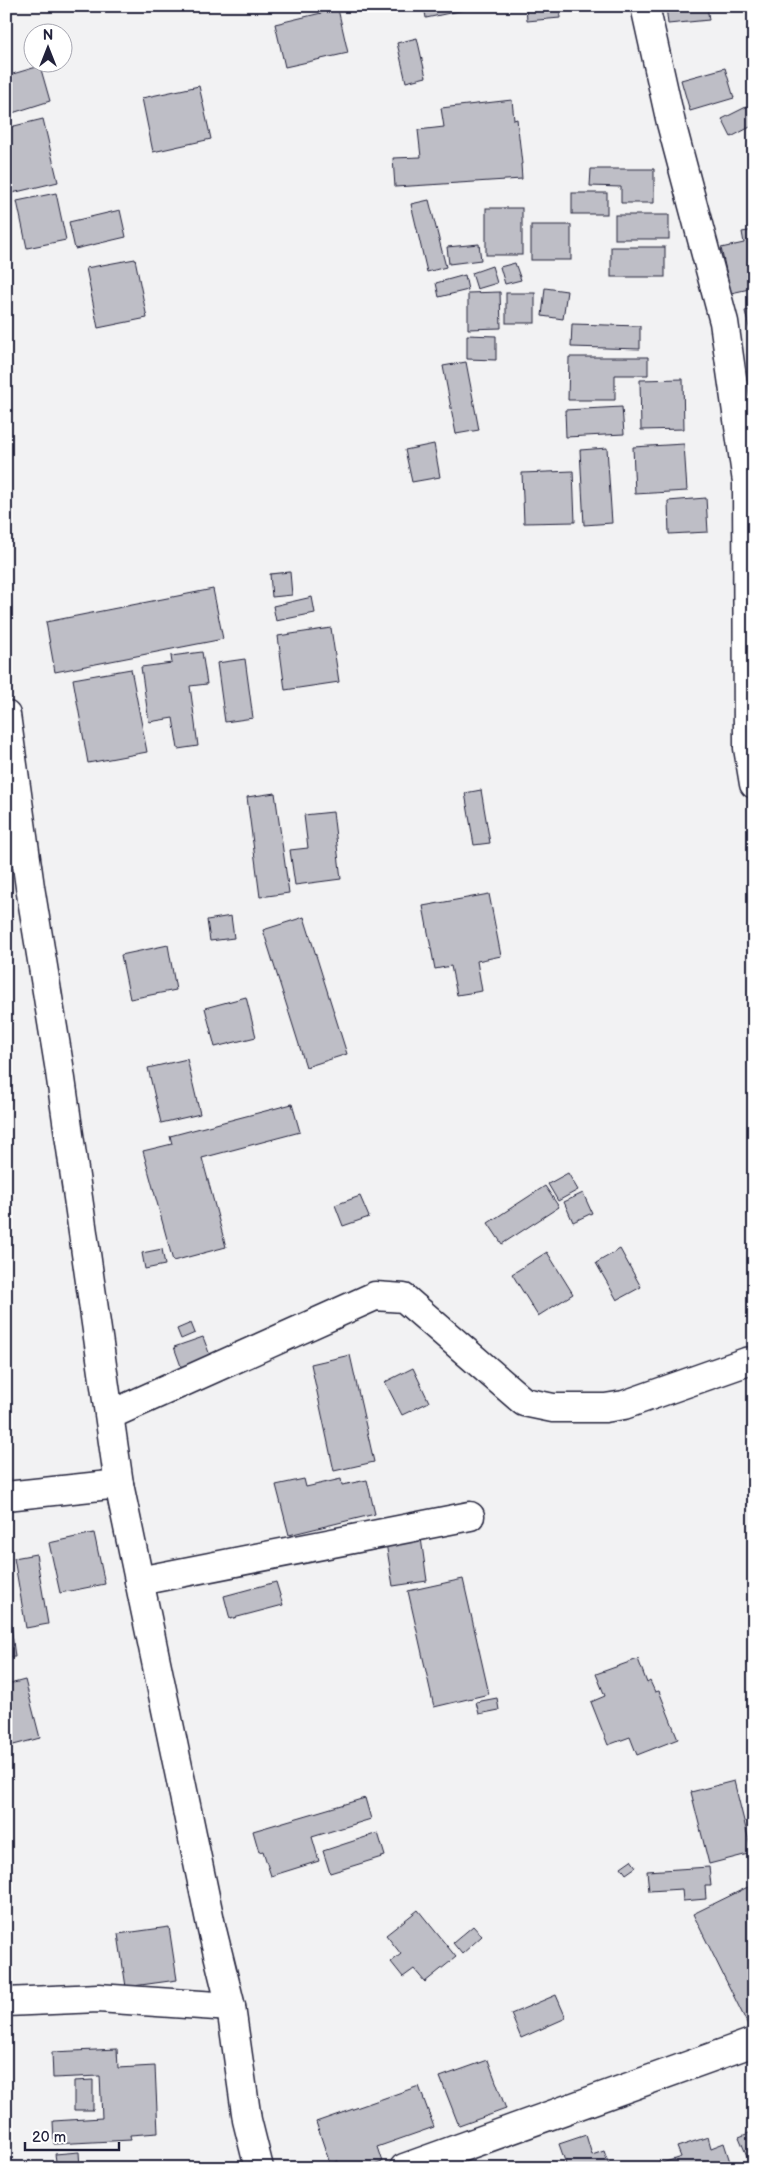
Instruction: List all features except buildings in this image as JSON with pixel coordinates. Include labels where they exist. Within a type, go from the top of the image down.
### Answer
[{"type":"street","points":[[644,6],[671,123],[724,322],[747,482],[751,513],[748,748],[754,784]]},
{"type":"street","points":[[6,715],[30,887],[59,1065],[119,1484],[210,1920],[232,2007],[247,2120],[259,2168]]},
{"type":"street","points":[[110,1415],[376,1296],[404,1298],[524,1402],[552,1408],[605,1408],[624,1405],[746,1362],[754,1361]]},
{"type":"street","points":[[6,1496],[119,1484]]},
{"type":"street","points":[[139,1581],[470,1516]]},
{"type":"street","points":[[6,2002],[98,1998],[232,2007]]},
{"type":"street","points":[[404,2168],[754,2042]]}]
